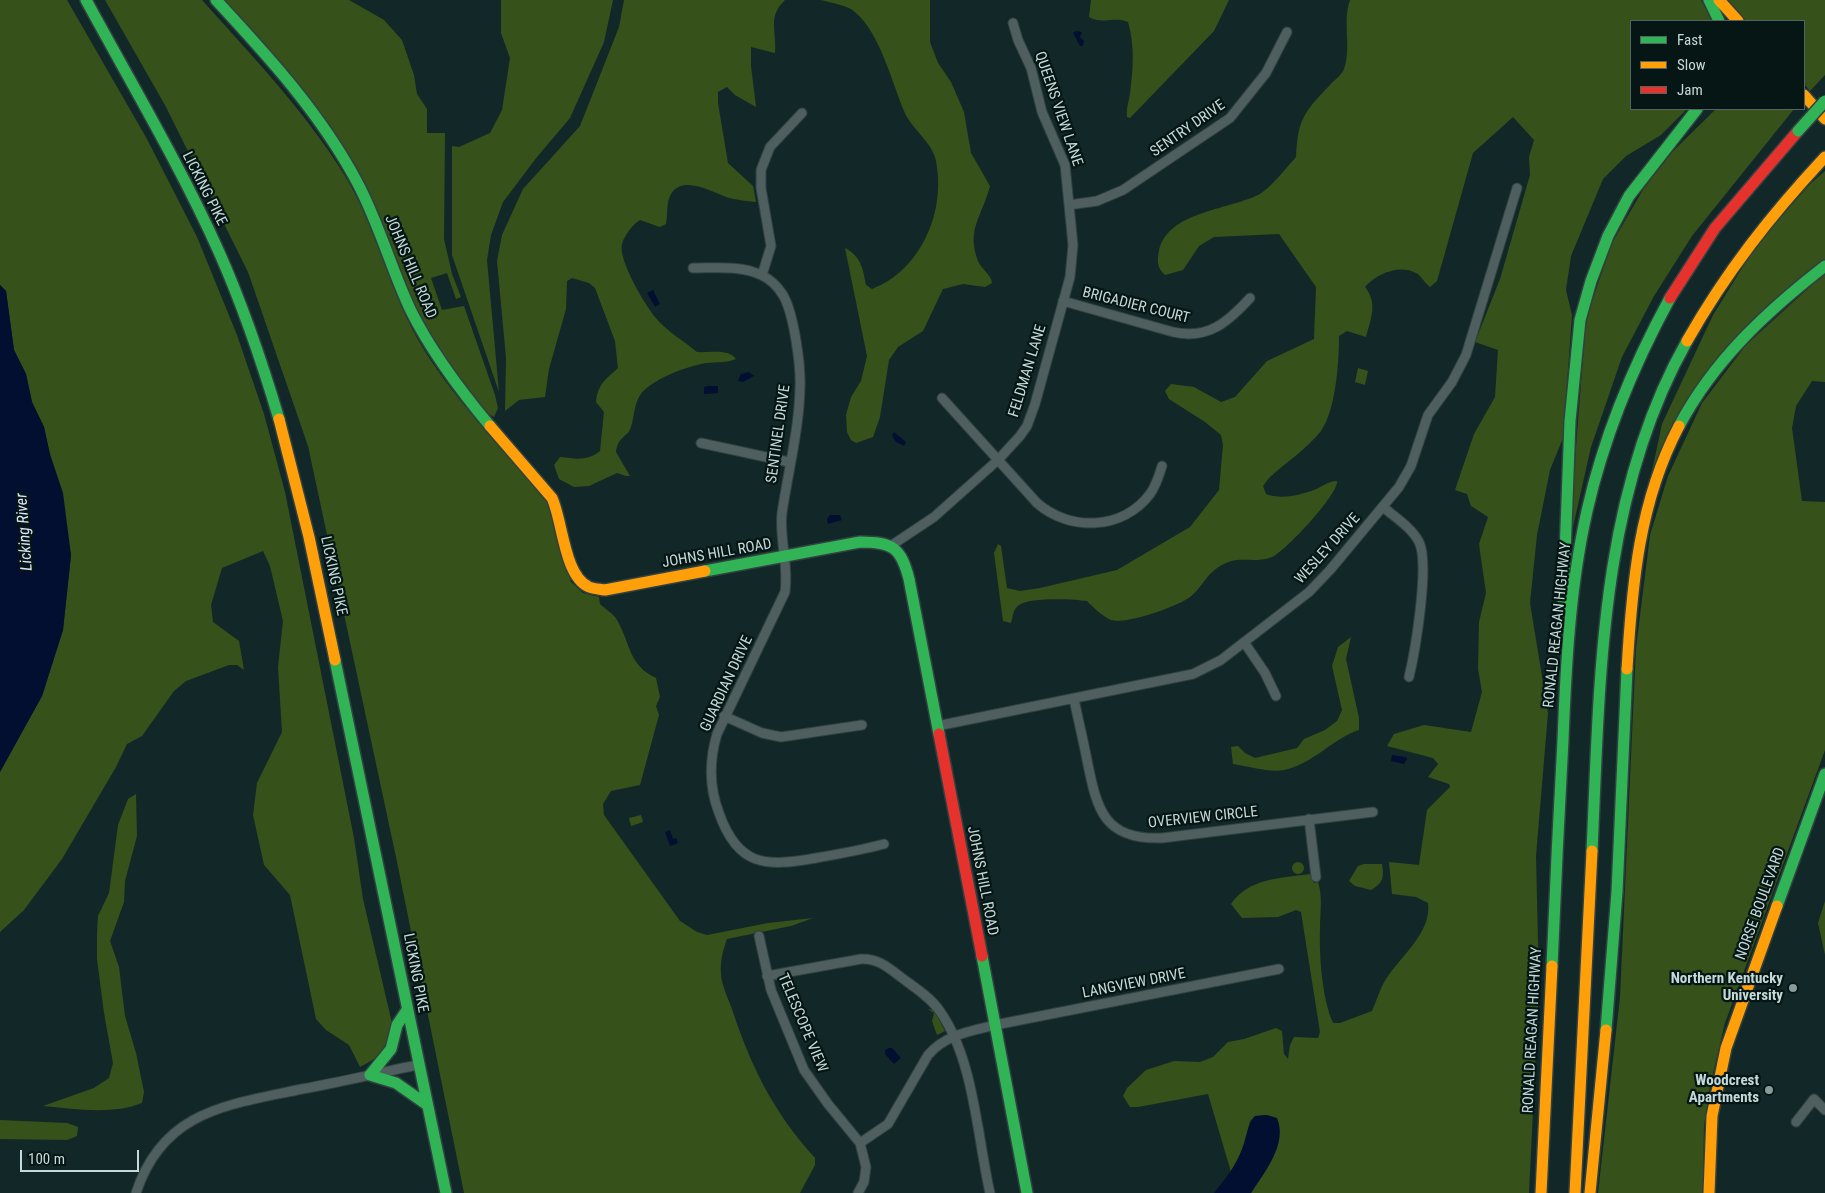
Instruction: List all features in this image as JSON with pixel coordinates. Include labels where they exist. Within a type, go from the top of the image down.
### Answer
[{"type":"main road","name":"LICKING PIKE","points":[[86,0],[197,206],[234,290],[268,380],[283,429],[309,537],[417,1065],[446,1193]]},
{"type":"main road","name":"JOHNS HILL ROAD","points":[[216,0],[311,112],[348,168],[369,209],[407,305],[432,351],[463,394],[542,484],[556,504],[564,528],[571,569],[580,583],[588,588],[605,590],[786,558],[860,542],[880,541],[892,545],[903,559],[1027,1193]]},
{"type":"main road","points":[[1709,0],[1719,20]]},
{"type":"main road","points":[[1719,0],[1737,20]]},
{"type":"main road","points":[[1805,96],[1825,119]]},
{"type":"main road","name":"RONALD REAGAN HIGHWAY","points":[[1541,1193],[1566,666],[1573,598],[1588,510],[1601,456],[1626,385],[1658,319],[1691,262],[1734,204],[1825,101]]},
{"type":"main road","points":[[1566,666],[1563,573],[1570,412],[1580,320],[1591,281],[1608,236],[1629,196],[1696,110]]},
{"type":"main road","points":[[1676,135],[1707,110]]},
{"type":"main road","points":[[1574,1193],[1600,683],[1609,586],[1624,506],[1637,455],[1654,408],[1689,334],[1736,259],[1784,198],[1825,158]]},
{"type":"main road","points":[[1590,1193],[1611,999],[1631,595],[1642,524],[1665,454],[1689,408],[1718,365],[1767,311],[1825,266]]},
{"type":"main road","name":"NORSE BOULEVARD","points":[[1709,1193],[1712,1116],[1726,1048],[1825,774]]},
{"type":"main road","points":[[406,1010],[397,1025],[391,1049],[370,1075],[396,1084],[426,1104]]},
{"type":"street","name":"QUEENS VIEW LANE","points":[[1013,23],[1032,68],[1042,112],[1065,165],[1069,205]]},
{"type":"street","name":"SENTRY DRIVE","points":[[1069,205],[1097,201],[1123,190],[1230,118],[1266,73],[1287,32]]},
{"type":"street","points":[[762,275],[770,257],[771,246],[760,188],[761,170],[770,147],[802,113]]},
{"type":"street","name":"WESLEY DRIVE","points":[[937,726],[1183,677],[1216,663],[1312,590],[1383,507],[1408,473],[1425,420],[1435,403],[1452,382],[1466,355],[1517,188]]},
{"type":"street","name":"FELDMAN LANE","points":[[892,545],[934,517],[998,460],[1014,444],[1026,426],[1063,301],[1073,255],[1069,205]]},
{"type":"street","name":"SENTINEL DRIVE","points":[[693,268],[744,270],[762,275],[779,288],[789,307],[799,364],[800,389],[780,530],[786,558]]},
{"type":"street","name":"BRIGADIER COURT","points":[[1063,301],[1174,332],[1192,334],[1207,332],[1221,327],[1250,298]]},
{"type":"street","points":[[942,398],[1046,511],[1063,520],[1083,523],[1112,519],[1132,511],[1150,494],[1162,466]]},
{"type":"street","points":[[701,443],[790,462]]},
{"type":"street","points":[[1383,507],[1415,535],[1422,555],[1417,638],[1409,677]]},
{"type":"street","name":"GUARDIAN DRIVE","points":[[786,558],[787,578],[782,598],[724,716],[712,751],[712,789],[723,825],[731,840],[741,852],[759,861],[772,864],[884,844]]},
{"type":"street","points":[[1244,642],[1265,673],[1276,696]]},
{"type":"street","name":"OVERVIEW CIRCLE","points":[[1074,699],[1095,800],[1111,823],[1125,833],[1141,838],[1162,838],[1373,812]]},
{"type":"street","points":[[724,716],[762,733],[781,737],[862,725]]},
{"type":"street","points":[[1308,819],[1316,877]]},
{"type":"street","name":"TELESCOPE VIEW","points":[[759,936],[772,993],[804,1070],[828,1104],[860,1143],[866,1167],[864,1182],[858,1193]]},
{"type":"street","points":[[767,976],[862,960],[873,960],[884,964],[934,1004],[943,1016],[953,1036],[966,1069],[990,1193]]},
{"type":"street","name":"LANGVIEW DRIVE","points":[[953,1036],[994,1025],[1279,969]]},
{"type":"street","points":[[860,1143],[888,1124],[928,1055],[953,1036]]},
{"type":"street","points":[[136,1193],[139,1182],[158,1149],[175,1132],[210,1110],[417,1065]]},
{"type":"street","points":[[1796,1122],[1814,1099],[1825,1110]]},
{"type":"green space","points":[[0,0],[67,0],[147,139],[197,237],[237,335],[264,414],[285,492],[354,838],[363,899],[392,1023],[387,1046],[374,1059],[360,1067],[349,1045],[326,1030],[316,1019],[290,895],[264,865],[253,815],[257,783],[282,732],[278,667],[283,621],[270,566],[263,551],[222,568],[211,605],[213,622],[239,641],[244,670],[237,665],[229,665],[186,681],[174,691],[142,736],[127,744],[116,767],[62,859],[24,910],[0,932],[0,772],[42,696],[63,630],[71,555],[44,427],[32,402],[26,374],[14,350],[6,291],[0,285]]},
{"type":"green space","points":[[105,0],[202,0],[296,107],[330,152],[345,176],[366,218],[412,328],[436,369],[466,408],[547,501],[555,516],[571,582],[583,593],[599,597],[600,604],[617,620],[635,660],[647,673],[656,678],[660,697],[656,706],[659,715],[640,785],[611,791],[603,804],[604,815],[680,921],[697,932],[707,935],[768,923],[813,918],[791,926],[727,939],[721,964],[723,986],[756,1070],[787,1124],[815,1158],[815,1165],[800,1193],[464,1193],[396,857],[308,446],[248,272],[166,107]]},
{"type":"green space","points":[[223,0],[349,0],[384,20],[402,40],[414,75],[417,94],[427,109],[427,133],[445,133],[444,239],[452,274],[461,297],[456,299],[447,273],[431,278],[442,310],[464,306],[495,395],[498,408],[494,417],[482,410],[438,350],[405,290],[374,205]]},
{"type":"green space","points":[[501,0],[613,0],[604,42],[570,118],[503,202],[491,235],[487,260],[499,392],[452,255],[452,146],[459,147],[490,133],[502,110],[510,58],[501,33]]},
{"type":"green space","points":[[624,0],[785,0],[779,6],[774,18],[775,53],[751,47],[751,66],[756,107],[735,95],[727,87],[718,92],[718,103],[728,163],[753,186],[756,202],[729,198],[707,189],[683,185],[676,188],[669,197],[666,224],[660,227],[640,220],[629,230],[622,244],[624,260],[633,282],[659,322],[697,352],[723,352],[736,359],[689,367],[651,385],[639,397],[630,430],[617,447],[616,452],[630,476],[617,473],[589,486],[574,487],[559,479],[554,465],[560,457],[586,458],[600,451],[604,412],[596,402],[600,386],[618,368],[615,341],[595,288],[589,283],[572,278],[567,281],[566,309],[549,369],[545,397],[519,400],[505,411],[506,358],[497,261],[502,235],[523,189],[580,126],[619,27]]},
{"type":"green space","points":[[821,0],[930,0],[930,42],[938,63],[951,82],[964,112],[971,153],[990,186],[976,223],[974,240],[978,261],[990,277],[992,283],[985,287],[963,284],[943,289],[923,331],[898,347],[889,360],[880,417],[873,437],[856,443],[851,440],[847,432],[846,415],[851,397],[861,381],[867,356],[845,248],[858,259],[866,285],[872,289],[889,280],[904,268],[916,254],[926,237],[933,219],[937,200],[938,180],[934,154],[907,117],[872,33],[853,10]]},
{"type":"green space","points":[[1091,0],[1229,0],[1214,31],[1130,118],[1127,117],[1127,111],[1133,58],[1128,22],[1123,20],[1099,20],[1089,17]]},
{"type":"green space","points":[[1350,0],[1701,0],[1711,20],[1630,20],[1630,110],[1686,110],[1661,135],[1626,156],[1603,179],[1571,256],[1566,290],[1572,315],[1563,438],[1550,470],[1537,535],[1530,603],[1548,713],[1536,856],[1539,986],[1529,1193],[1251,1193],[1271,1161],[1279,1135],[1267,1115],[1255,1116],[1250,1121],[1242,1151],[1231,1172],[1208,1094],[1138,1107],[1130,1107],[1123,1096],[1127,1088],[1146,1070],[1174,1061],[1200,1062],[1213,1057],[1228,1042],[1244,1039],[1276,1028],[1282,1031],[1284,1054],[1288,1059],[1290,1045],[1294,1037],[1318,1038],[1320,1032],[1301,912],[1296,910],[1278,917],[1242,918],[1231,904],[1238,895],[1247,889],[1256,884],[1277,878],[1310,874],[1314,883],[1318,882],[1321,899],[1320,939],[1322,977],[1326,1002],[1333,1023],[1340,1023],[1372,1011],[1386,979],[1414,943],[1425,924],[1428,914],[1428,903],[1416,897],[1392,894],[1389,862],[1419,865],[1427,810],[1450,787],[1449,784],[1428,777],[1438,764],[1433,758],[1387,746],[1394,734],[1424,725],[1471,732],[1482,692],[1478,669],[1479,622],[1486,593],[1479,544],[1488,517],[1471,506],[1467,494],[1455,490],[1474,434],[1495,397],[1498,350],[1475,342],[1500,279],[1530,175],[1529,157],[1534,140],[1513,117],[1473,153],[1437,281],[1430,287],[1418,274],[1409,270],[1395,270],[1381,274],[1365,287],[1369,293],[1372,305],[1366,337],[1347,331],[1339,336],[1336,385],[1326,422],[1315,438],[1269,478],[1263,486],[1266,494],[1284,497],[1308,492],[1337,481],[1335,488],[1321,509],[1289,543],[1274,556],[1268,558],[1238,560],[1226,563],[1214,570],[1195,593],[1184,601],[1164,610],[1128,620],[1111,620],[1101,614],[1087,601],[1052,599],[1025,602],[1016,609],[1011,623],[1003,621],[994,553],[998,544],[1001,546],[1007,588],[1020,591],[1117,570],[1190,527],[1219,490],[1223,445],[1221,435],[1205,422],[1169,399],[1165,391],[1171,384],[1194,387],[1221,402],[1235,397],[1267,361],[1314,339],[1316,287],[1279,234],[1214,237],[1199,246],[1183,270],[1165,275],[1159,267],[1158,258],[1164,238],[1173,228],[1200,214],[1258,195],[1273,183],[1296,157],[1300,125],[1313,103],[1344,69],[1347,52],[1348,8]]},
{"type":"green space","points":[[1727,0],[1825,0],[1825,75],[1810,91],[1805,85],[1805,20],[1745,20]]},
{"type":"green space","points":[[1715,110],[1793,110],[1692,236],[1654,296],[1622,357],[1591,447],[1568,549],[1586,319],[1612,243],[1644,188],[1673,151]]},
{"type":"green space","points":[[1825,171],[1825,259],[1754,318],[1649,485],[1662,424],[1713,315],[1757,244],[1810,184]]},
{"type":"green space","points":[[1825,273],[1825,382],[1812,381],[1796,406],[1792,428],[1802,501],[1825,502],[1825,750],[1725,1023],[1710,1086],[1704,1126],[1703,1193],[1598,1193],[1620,997],[1636,648],[1650,535],[1668,476],[1702,403],[1746,345]]},
{"type":"green space","points":[[1358,368],[1368,371],[1365,385],[1355,382]]},
{"type":"green space","points":[[1351,637],[1346,659],[1359,718],[1359,730],[1340,739],[1304,762],[1284,770],[1266,770],[1233,764],[1231,747],[1238,746],[1245,753],[1255,758],[1297,748],[1304,739],[1325,730],[1337,721],[1342,710],[1332,666],[1338,647]]},
{"type":"green space","points":[[136,794],[137,836],[125,881],[124,902],[110,941],[119,967],[125,1016],[136,1053],[144,1092],[142,1103],[130,1107],[106,1110],[80,1110],[43,1106],[94,1088],[109,1078],[113,1063],[97,959],[98,916],[109,893],[118,825],[128,799]]},
{"type":"green space","points":[[641,815],[643,822],[631,826],[629,818]]},
{"type":"green space","points":[[1296,862],[1300,862],[1304,868],[1300,874],[1296,874],[1292,870],[1292,866]]},
{"type":"green space","points":[[1382,864],[1382,880],[1371,890],[1355,886],[1349,881],[1358,866]]},
{"type":"green space","points":[[1825,901],[1825,955],[1818,923]]},
{"type":"green space","points":[[928,1009],[934,1010],[945,1031],[937,1035],[932,1021],[934,1013]]},
{"type":"green space","points":[[0,1120],[67,1123],[78,1127],[77,1136],[67,1140],[0,1139]]},
{"type":"water","points":[[1076,31],[1082,32],[1080,37],[1084,41],[1083,46],[1080,46],[1073,33]]},
{"type":"water","name":"Licking River","points":[[0,285],[6,291],[14,350],[26,374],[32,402],[44,427],[50,454],[63,493],[71,555],[63,630],[42,696],[0,772]]},
{"type":"water","points":[[653,290],[660,304],[655,307],[647,293]]},
{"type":"water","points":[[749,372],[754,376],[743,382],[738,381],[741,374]]},
{"type":"water","points":[[718,386],[718,393],[704,394],[704,387]]},
{"type":"water","points":[[894,432],[906,442],[904,446],[896,442],[892,436]]},
{"type":"water","points":[[830,515],[840,515],[842,520],[828,524],[827,519]]},
{"type":"water","points":[[1392,755],[1406,757],[1407,759],[1404,764],[1391,761]]},
{"type":"water","points":[[670,830],[673,839],[676,838],[678,843],[670,846],[665,832]]},
{"type":"water","points":[[892,1048],[901,1058],[894,1064],[885,1054],[885,1050]]},
{"type":"water","points":[[1267,1115],[1277,1118],[1280,1128],[1277,1148],[1268,1167],[1251,1193],[1214,1193],[1237,1161],[1252,1120],[1255,1116]]},
{"type":"traffic: fast","points":[[86,0],[172,156],[219,252],[252,334],[279,419]]},
{"type":"traffic: fast","points":[[216,0],[292,86],[343,157],[365,198],[419,327],[447,371],[490,426]]},
{"type":"traffic: fast","points":[[1709,0],[1719,20]]},
{"type":"traffic: fast","points":[[1798,131],[1825,101]]},
{"type":"traffic: fast","points":[[1563,607],[1570,421],[1580,320],[1591,281],[1608,236],[1629,196],[1696,110]]},
{"type":"traffic: fast","points":[[1679,426],[1708,379],[1743,338],[1825,266]]},
{"type":"traffic: fast","points":[[1552,966],[1567,654],[1581,539],[1594,483],[1611,429],[1644,349],[1670,298]]},
{"type":"traffic: fast","points":[[1592,851],[1602,655],[1620,525],[1636,462],[1658,401],[1687,341]]},
{"type":"traffic: fast","points":[[705,571],[860,542],[880,543],[894,549],[903,560],[909,579],[939,734]]},
{"type":"traffic: fast","points":[[335,660],[446,1193]]},
{"type":"traffic: fast","points":[[1606,1030],[1617,892],[1627,669]]},
{"type":"traffic: fast","points":[[1777,906],[1825,774]]},
{"type":"traffic: fast","points":[[982,956],[1027,1193]]},
{"type":"traffic: fast","points":[[407,1010],[397,1025],[391,1049],[370,1075],[396,1083],[426,1104]]},
{"type":"traffic: slow","points":[[1719,0],[1737,20]]},
{"type":"traffic: slow","points":[[1805,96],[1825,119]]},
{"type":"traffic: slow","points":[[1687,341],[1717,291],[1750,245],[1825,157]]},
{"type":"traffic: slow","points":[[279,419],[309,537],[335,660]]},
{"type":"traffic: slow","points":[[490,426],[552,498],[569,560],[574,572],[589,587],[605,590],[705,571]]},
{"type":"traffic: slow","points":[[1627,669],[1635,575],[1646,514],[1665,455],[1679,426]]},
{"type":"traffic: slow","points":[[1575,1193],[1592,851]]},
{"type":"traffic: slow","points":[[1709,1193],[1712,1116],[1726,1048],[1777,906]]},
{"type":"traffic: slow","points":[[1541,1193],[1552,966]]},
{"type":"traffic: slow","points":[[1590,1193],[1606,1030]]},
{"type":"traffic: jam","points":[[1670,298],[1715,228],[1798,131]]},
{"type":"traffic: jam","points":[[939,734],[982,956]]},
{"type":"place","name":"Northern Kentucky University","points":[[1793,988]]},
{"type":"place","name":"Woodcrest Apartments","points":[[1769,1090]]}]
